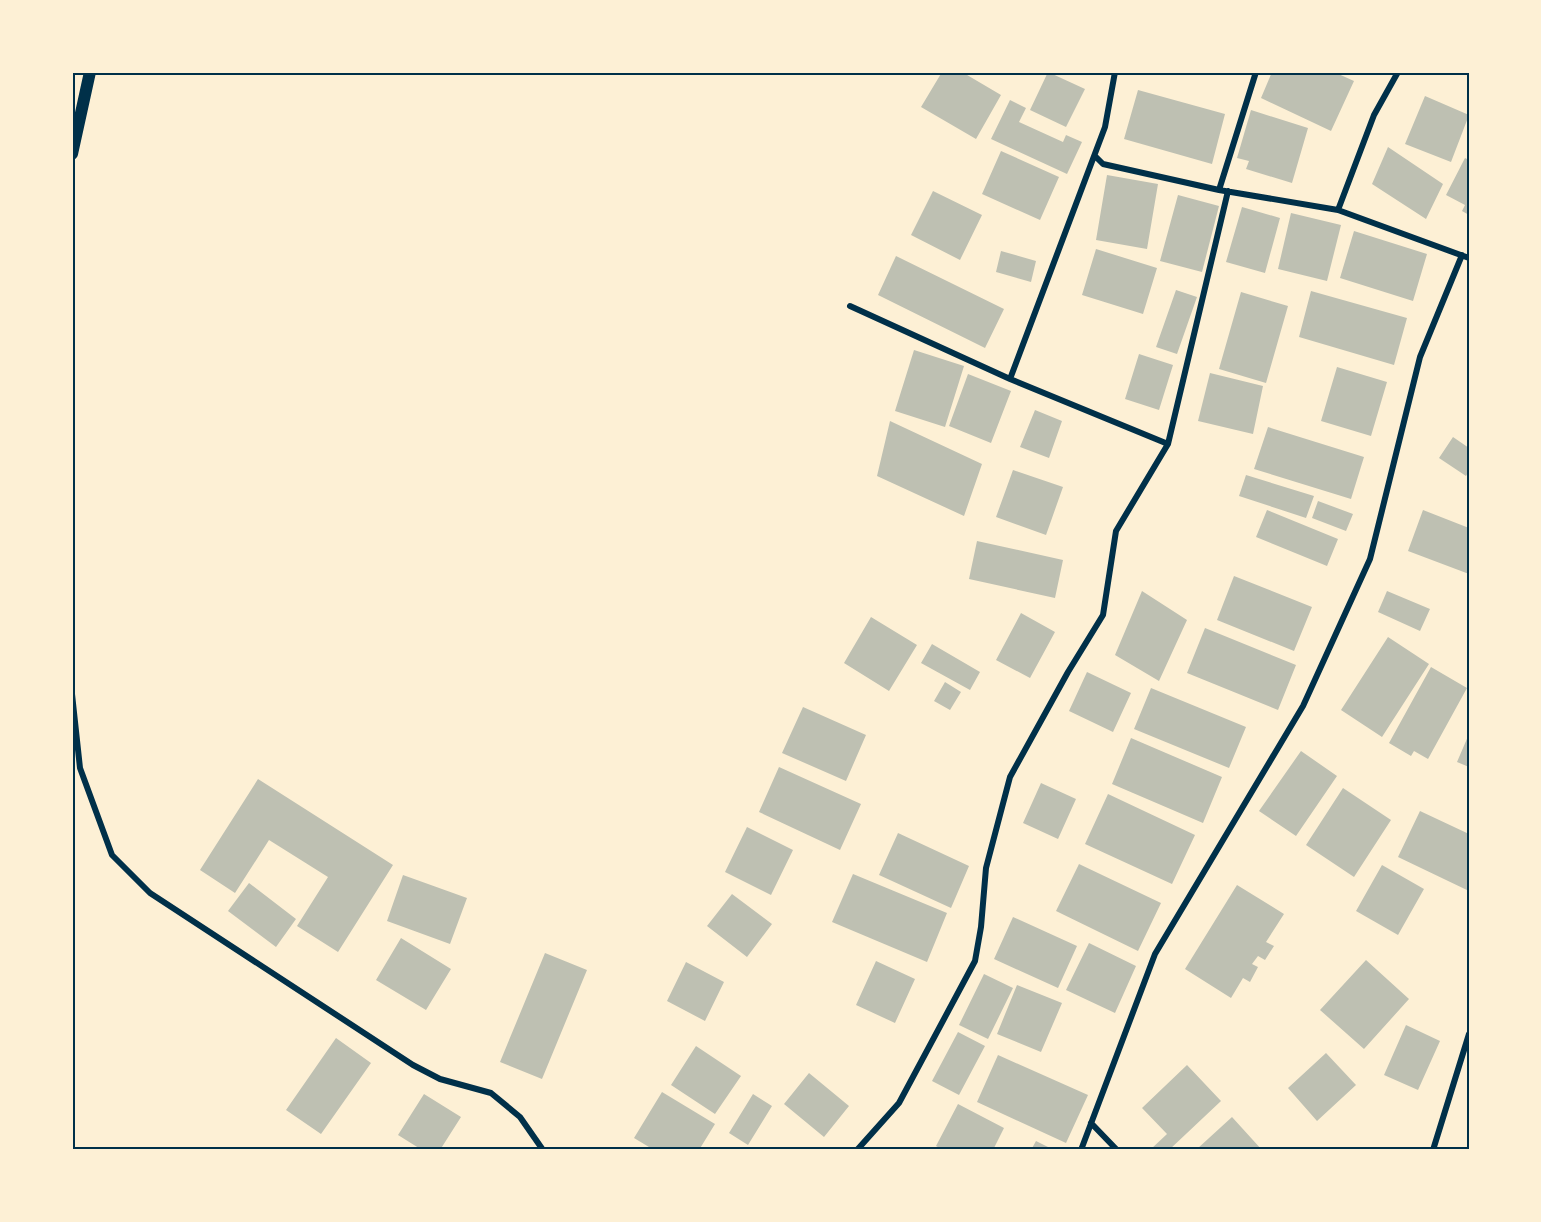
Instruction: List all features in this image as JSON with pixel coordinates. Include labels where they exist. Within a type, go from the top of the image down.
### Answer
[{"type":"main road","points":[[72,154],[90,72]]},
{"type":"street","points":[[1010,379],[1105,127],[1114,72]]},
{"type":"street","points":[[1219,190],[1256,72]]},
{"type":"street","points":[[1338,210],[1374,114],[1398,72]]},
{"type":"street","points":[[1081,1150],[1155,954],[1304,706],[1370,559],[1419,357],[1465,256],[1338,210],[1219,190],[1103,164],[1095,156]]},
{"type":"street","points":[[857,1150],[899,1103],[975,961],[981,927],[986,868],[1010,777],[1068,672],[1103,615],[1116,531],[1168,444],[1228,191]]},
{"type":"street","points":[[850,306],[1010,379],[1168,444]]},
{"type":"street","points":[[72,694],[80,768],[112,855],[150,893],[413,1065],[440,1079],[490,1093],[520,1117],[543,1150]]},
{"type":"street","points":[[1433,1150],[1469,1034]]},
{"type":"street","points":[[1092,1123],[1117,1150]]},
{"type":"building","points":[[942,72],[962,72],[1001,95],[976,139],[921,107]]},
{"type":"building","points":[[1048,72],[1085,89],[1066,127],[1030,110]]},
{"type":"building","points":[[1272,72],[1334,72],[1354,81],[1331,131],[1261,98]]},
{"type":"building","points":[[1138,90],[1225,114],[1212,164],[1124,139]]},
{"type":"building","points":[[1425,96],[1469,115],[1451,162],[1405,144]]},
{"type":"building","points":[[1010,100],[1026,108],[1019,122],[1063,142],[1066,135],[1082,142],[1067,174],[991,139]]},
{"type":"building","points":[[1251,110],[1308,128],[1292,183],[1246,169],[1249,161],[1237,158]]},
{"type":"building","points":[[1388,147],[1443,184],[1426,219],[1372,184]]},
{"type":"building","points":[[1001,151],[1059,177],[1040,220],[982,194]]},
{"type":"building","points":[[1465,158],[1469,160],[1469,215],[1462,211],[1465,205],[1446,195]]},
{"type":"building","points":[[1107,175],[1158,184],[1147,249],[1096,240]]},
{"type":"building","points":[[933,191],[982,215],[960,260],[911,235]]},
{"type":"building","points":[[1178,195],[1219,206],[1202,272],[1160,261]]},
{"type":"building","points":[[1242,207],[1280,218],[1265,273],[1226,262]]},
{"type":"building","points":[[1291,213],[1341,225],[1327,281],[1278,269]]},
{"type":"building","points":[[1354,231],[1427,254],[1413,301],[1340,278]]},
{"type":"building","points":[[1096,249],[1157,268],[1143,314],[1082,295]]},
{"type":"building","points":[[1001,251],[1036,261],[1031,282],[996,272]]},
{"type":"building","points":[[896,256],[1004,309],[985,348],[878,295]]},
{"type":"building","points":[[1176,290],[1197,297],[1177,354],[1156,347]]},
{"type":"building","points":[[1311,291],[1407,318],[1394,365],[1299,337]]},
{"type":"building","points":[[1241,292],[1288,306],[1266,383],[1219,369]]},
{"type":"building","points":[[914,350],[964,366],[945,427],[895,411]]},
{"type":"building","points":[[1139,354],[1173,365],[1159,410],[1125,399]]},
{"type":"building","points":[[1337,367],[1387,382],[1371,436],[1321,421]]},
{"type":"building","points":[[1210,373],[1263,386],[1253,434],[1198,421]]},
{"type":"building","points":[[968,374],[1011,391],[991,443],[949,426]]},
{"type":"building","points":[[1035,410],[1062,421],[1049,458],[1020,447]]},
{"type":"building","points":[[890,421],[982,464],[964,516],[877,476]]},
{"type":"building","points":[[1268,427],[1364,457],[1351,499],[1254,469]]},
{"type":"building","points":[[1453,437],[1469,448],[1469,471],[1466,476],[1439,458]]},
{"type":"building","points":[[1013,470],[1063,487],[1046,535],[996,517]]},
{"type":"building","points":[[1246,475],[1314,496],[1306,518],[1239,496]]},
{"type":"building","points":[[1318,501],[1353,514],[1346,531],[1312,518]]},
{"type":"building","points":[[1267,510],[1338,539],[1327,566],[1256,537]]},
{"type":"building","points":[[1423,510],[1469,528],[1469,574],[1408,551]]},
{"type":"building","points":[[977,541],[1063,560],[1055,598],[969,579]]},
{"type":"building","points":[[1234,576],[1312,607],[1294,651],[1217,620]]},
{"type":"building","points":[[1142,591],[1187,620],[1159,681],[1115,655]]},
{"type":"building","points":[[1387,591],[1430,609],[1420,631],[1378,612]]},
{"type":"building","points":[[1021,613],[1055,632],[1030,678],[996,660]]},
{"type":"building","points":[[871,617],[917,645],[889,691],[844,663]]},
{"type":"building","points":[[1205,628],[1296,665],[1278,710],[1187,673]]},
{"type":"building","points":[[1388,637],[1429,664],[1382,737],[1341,710]]},
{"type":"building","points":[[932,644],[980,672],[970,690],[921,663]]},
{"type":"building","points":[[1431,667],[1467,688],[1428,759],[1414,751],[1411,756],[1389,743]]},
{"type":"building","points":[[1087,672],[1131,693],[1113,732],[1069,711]]},
{"type":"building","points":[[945,682],[961,692],[950,710],[934,701]]},
{"type":"building","points":[[1151,688],[1246,727],[1229,768],[1134,729]]},
{"type":"building","points":[[803,707],[866,735],[846,781],[782,753]]},
{"type":"building","points":[[1469,734],[1469,767],[1457,762]]},
{"type":"building","points":[[1131,738],[1222,777],[1203,823],[1112,784]]},
{"type":"building","points":[[1301,751],[1337,776],[1296,836],[1259,811]]},
{"type":"building","points":[[779,767],[861,804],[840,850],[759,812]]},
{"type":"building","points":[[258,779],[393,865],[338,952],[297,926],[328,877],[269,840],[235,893],[200,870]]},
{"type":"building","points":[[1041,783],[1076,799],[1058,839],[1023,823]]},
{"type":"building","points":[[1343,788],[1391,820],[1354,877],[1306,845]]},
{"type":"building","points":[[1108,794],[1195,835],[1172,884],[1085,844]]},
{"type":"building","points":[[1420,811],[1469,834],[1469,891],[1398,857]]},
{"type":"building","points":[[747,827],[793,850],[771,895],[725,872]]},
{"type":"building","points":[[898,833],[969,866],[951,908],[879,875]]},
{"type":"building","points":[[1079,864],[1161,903],[1138,951],[1056,911]]},
{"type":"building","points":[[1382,865],[1424,889],[1398,935],[1356,911]]},
{"type":"building","points":[[853,874],[947,913],[927,962],[832,922]]},
{"type":"building","points":[[403,875],[467,898],[450,944],[387,921]]},
{"type":"building","points":[[249,883],[296,919],[276,947],[228,911]]},
{"type":"building","points":[[1237,885],[1284,914],[1266,942],[1274,946],[1265,960],[1258,956],[1252,964],[1258,967],[1250,982],[1243,978],[1231,998],[1185,969]]},
{"type":"building","points":[[732,894],[772,924],[747,957],[707,926]]},
{"type":"building","points":[[1013,917],[1077,946],[1058,988],[994,959]]},
{"type":"building","points":[[401,938],[451,969],[426,1010],[376,980]]},
{"type":"building","points":[[1089,943],[1136,966],[1115,1013],[1066,990]]},
{"type":"building","points":[[545,953],[587,970],[542,1079],[500,1062]]},
{"type":"building","points":[[1366,960],[1409,999],[1364,1049],[1320,1010]]},
{"type":"building","points":[[876,961],[915,979],[895,1023],[856,1005]]},
{"type":"building","points":[[686,962],[724,982],[705,1021],[667,1001]]},
{"type":"building","points":[[984,974],[1013,988],[988,1039],[959,1025]]},
{"type":"building","points":[[1017,985],[1062,1003],[1041,1052],[997,1034]]},
{"type":"building","points":[[1406,1025],[1440,1041],[1418,1090],[1384,1075]]},
{"type":"building","points":[[958,1032],[985,1046],[959,1095],[932,1081]]},
{"type":"building","points":[[336,1038],[371,1063],[321,1134],[286,1110]]},
{"type":"building","points":[[696,1046],[741,1076],[715,1114],[671,1085]]},
{"type":"building","points":[[1326,1053],[1356,1085],[1317,1121],[1288,1088]]},
{"type":"building","points":[[998,1055],[1088,1095],[1066,1143],[977,1102]]},
{"type":"building","points":[[1187,1065],[1221,1101],[1169,1150],[1150,1150],[1167,1134],[1142,1108]]},
{"type":"building","points":[[809,1073],[849,1106],[824,1137],[784,1104]]},
{"type":"building","points":[[662,1092],[715,1124],[699,1150],[654,1150],[634,1138]]},
{"type":"building","points":[[424,1094],[461,1117],[440,1150],[422,1150],[398,1135]]},
{"type":"building","points":[[753,1094],[772,1106],[748,1145],[729,1133]]},
{"type":"building","points":[[958,1104],[1004,1128],[993,1150],[943,1150],[936,1146]]},
{"type":"building","points":[[1232,1117],[1262,1150],[1197,1149]]},
{"type":"building","points":[[1036,1141],[1054,1150],[1031,1150]]}]
